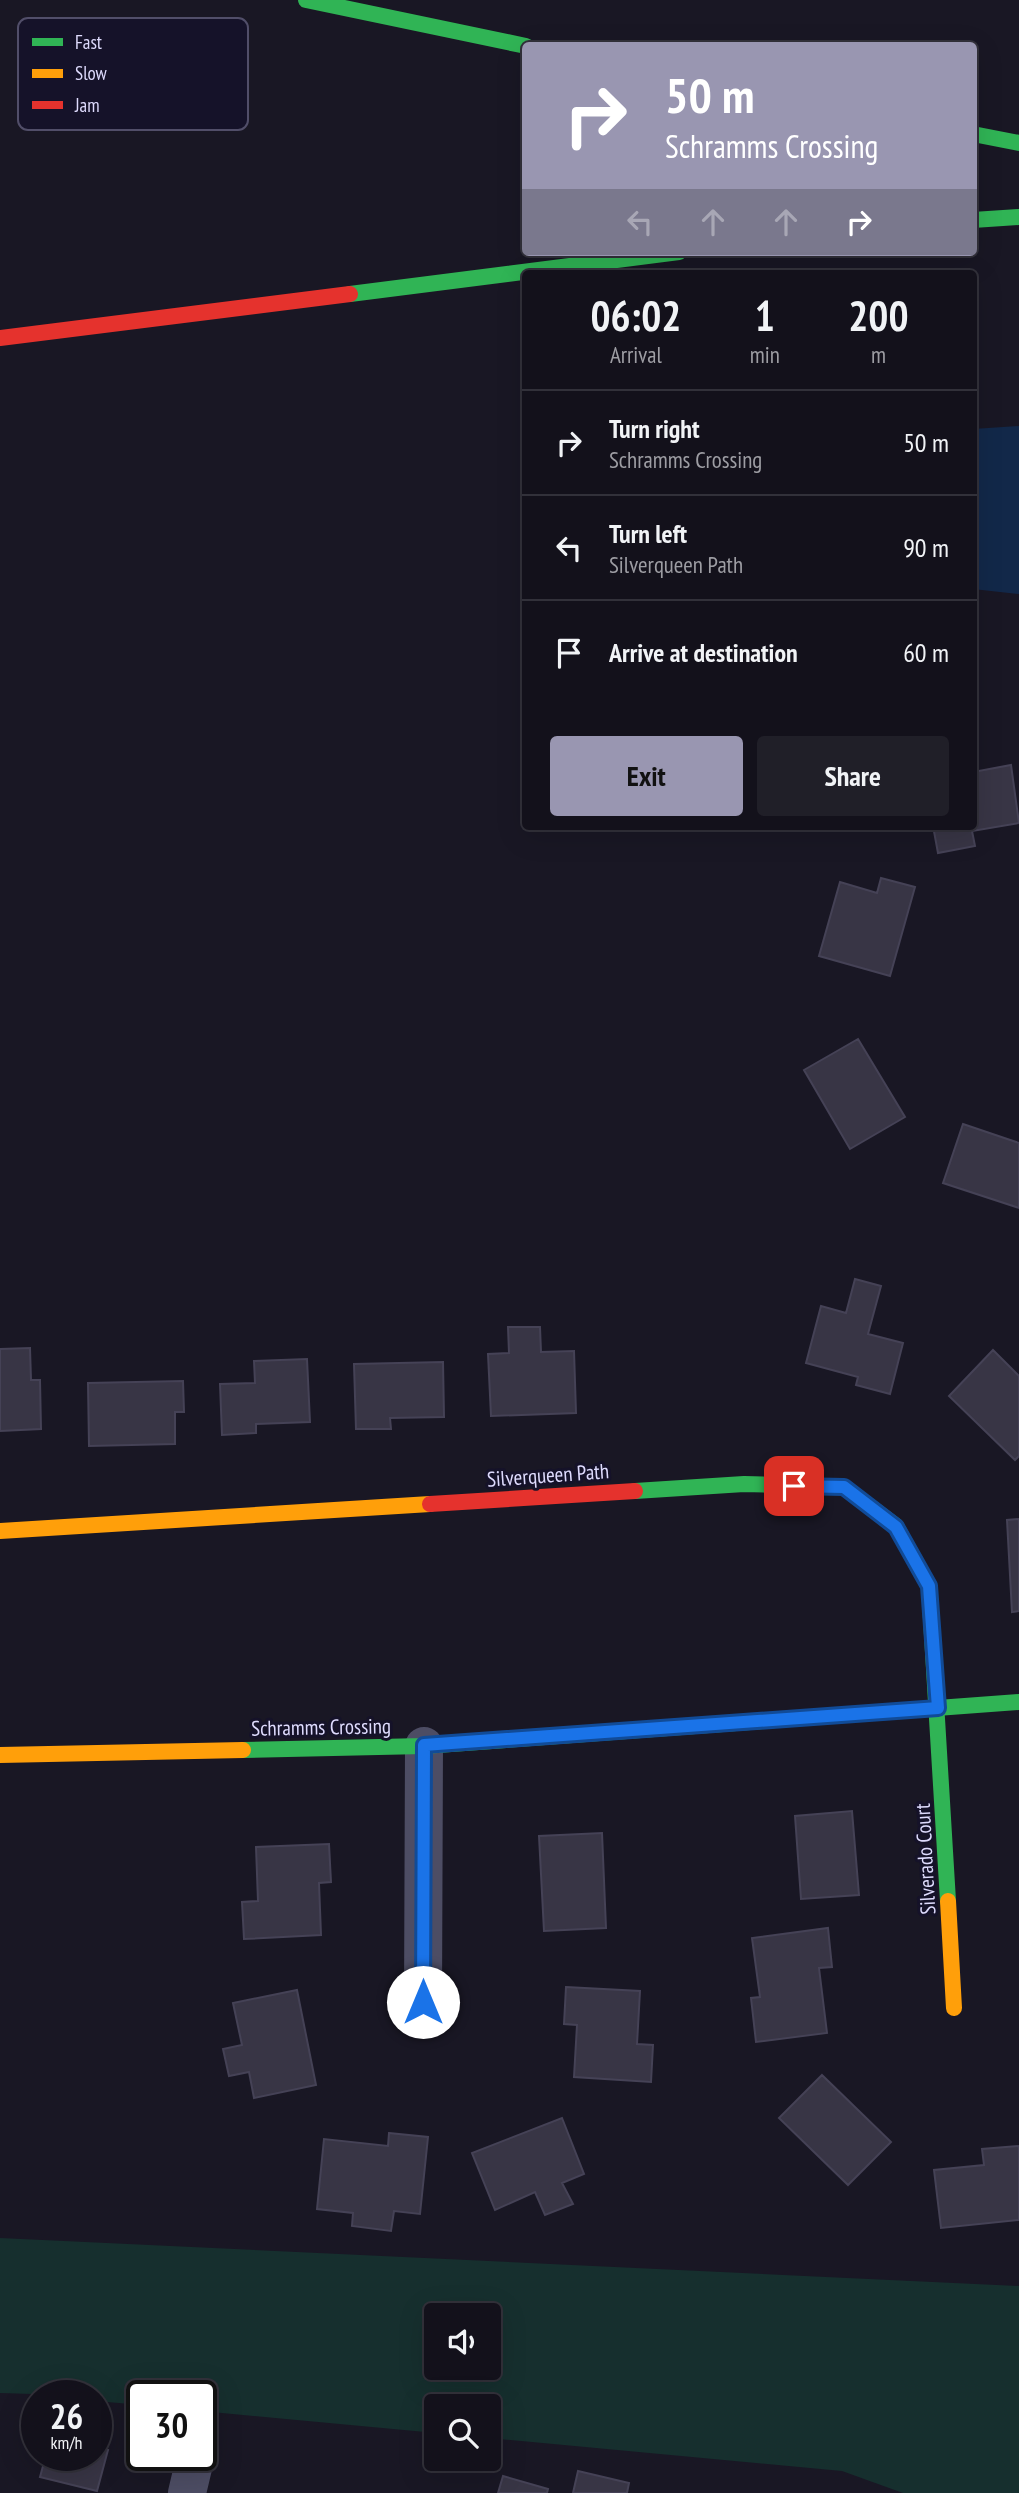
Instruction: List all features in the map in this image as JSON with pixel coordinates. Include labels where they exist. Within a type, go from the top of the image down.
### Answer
[{"type":"main road","points":[[306,0],[522,45]]},
{"type":"main road","points":[[977,135],[1019,143]]},
{"type":"main road","points":[[977,220],[1019,217]]},
{"type":"main road","points":[[537,270],[647,256]]},
{"type":"main road","points":[[0,338],[522,272]]},
{"type":"main road","name":"Silverqueen Path","points":[[0,1531],[744,1484],[844,1487],[896,1527],[929,1586],[938,1708]]},
{"type":"main road","name":"Schramms Crossing","points":[[0,1755],[424,1745],[1019,1702]]},
{"type":"main road","name":"Silverado Court","points":[[938,1708],[954,2008]]},
{"type":"street","points":[[423,2002],[424,1745]]},
{"type":"street","points":[[187,2493],[192,2471]]},
{"type":"green space","points":[[0,2238],[1019,2286],[1019,2493],[903,2493],[842,2471],[501,2439],[501,2394],[424,2394],[424,2432],[217,2412],[217,2380],[126,2380],[126,2404],[112,2402],[112,2380],[21,2380],[21,2394],[0,2393]]},
{"type":"water","points":[[1019,426],[1019,594],[977,589],[977,429]]},
{"type":"building","points":[[1011,765],[1019,823],[972,831],[975,846],[938,853],[934,830],[977,830],[977,771]]},
{"type":"building","points":[[881,878],[915,887],[890,976],[819,956],[840,882],[877,893]]},
{"type":"building","points":[[858,1039],[905,1117],[850,1149],[804,1070]]},
{"type":"building","points":[[963,1124],[1019,1143],[1019,1208],[943,1183]]},
{"type":"building","points":[[855,1279],[881,1286],[868,1334],[903,1343],[890,1394],[856,1385],[858,1377],[806,1363],[821,1306],[846,1313]]},
{"type":"building","points":[[508,1327],[540,1327],[541,1352],[574,1351],[576,1413],[491,1416],[488,1354],[509,1353]]},
{"type":"building","points":[[30,1348],[31,1380],[40,1380],[41,1429],[0,1431],[0,1349]]},
{"type":"building","points":[[993,1350],[1019,1376],[1019,1456],[1015,1460],[949,1396]]},
{"type":"building","points":[[307,1359],[310,1422],[256,1424],[256,1433],[222,1435],[220,1384],[255,1383],[254,1361]]},
{"type":"building","points":[[443,1362],[444,1417],[390,1418],[391,1429],[356,1429],[354,1364]]},
{"type":"building","points":[[183,1381],[184,1412],[175,1412],[175,1444],[89,1446],[88,1383]]},
{"type":"building","points":[[1019,1519],[1019,1611],[1012,1612],[1007,1520]]},
{"type":"building","points":[[852,1811],[859,1895],[801,1899],[795,1816]]},
{"type":"building","points":[[602,1833],[606,1928],[544,1931],[539,1836]]},
{"type":"building","points":[[329,1844],[331,1882],[319,1883],[321,1935],[244,1939],[242,1902],[258,1901],[256,1847]]},
{"type":"building","points":[[828,1928],[832,1967],[819,1968],[827,2033],[756,2042],[751,1998],[760,1997],[752,1938]]},
{"type":"building","points":[[566,1987],[640,1991],[637,2044],[653,2045],[651,2082],[574,2077],[577,2025],[564,2024]]},
{"type":"building","points":[[297,1990],[316,2085],[254,2098],[249,2072],[229,2076],[223,2049],[242,2045],[233,2003]]},
{"type":"building","points":[[822,2075],[891,2142],[848,2185],[779,2118]]},
{"type":"building","points":[[562,2118],[584,2174],[562,2183],[573,2204],[545,2215],[535,2192],[495,2210],[472,2153]]},
{"type":"building","points":[[389,2133],[428,2137],[420,2214],[394,2211],[391,2231],[352,2226],[353,2213],[317,2209],[324,2139],[388,2146]]},
{"type":"building","points":[[1019,2146],[1019,2220],[941,2228],[934,2170],[984,2165],[982,2149]]},
{"type":"building","points":[[42,2471],[102,2471],[97,2491],[40,2477]]},
{"type":"building","points":[[578,2471],[629,2483],[627,2493],[573,2493]]},
{"type":"building","points":[[503,2476],[548,2489],[547,2493],[498,2493]]},
{"type":"traffic: fast","points":[[306,0],[522,45]]},
{"type":"traffic: fast","points":[[977,135],[1019,143]]},
{"type":"traffic: fast","points":[[977,220],[1019,217]]},
{"type":"traffic: fast","points":[[538,270],[648,256]]},
{"type":"traffic: fast","points":[[350,294],[522,272]]},
{"type":"traffic: fast","points":[[635,1491],[744,1484],[844,1487],[896,1526],[929,1586],[948,1901]]},
{"type":"traffic: fast","points":[[243,1750],[424,1746],[1019,1702]]},
{"type":"traffic: slow","points":[[0,1531],[430,1504]]},
{"type":"traffic: slow","points":[[0,1755],[243,1750]]},
{"type":"traffic: slow","points":[[948,1901],[954,2008]]},
{"type":"traffic: jam","points":[[0,338],[350,294]]},
{"type":"traffic: jam","points":[[430,1504],[635,1491]]},
{"type":"route","points":[[423,2002],[424,1745],[938,1708],[929,1586],[896,1527],[844,1487],[794,1486]]}]
